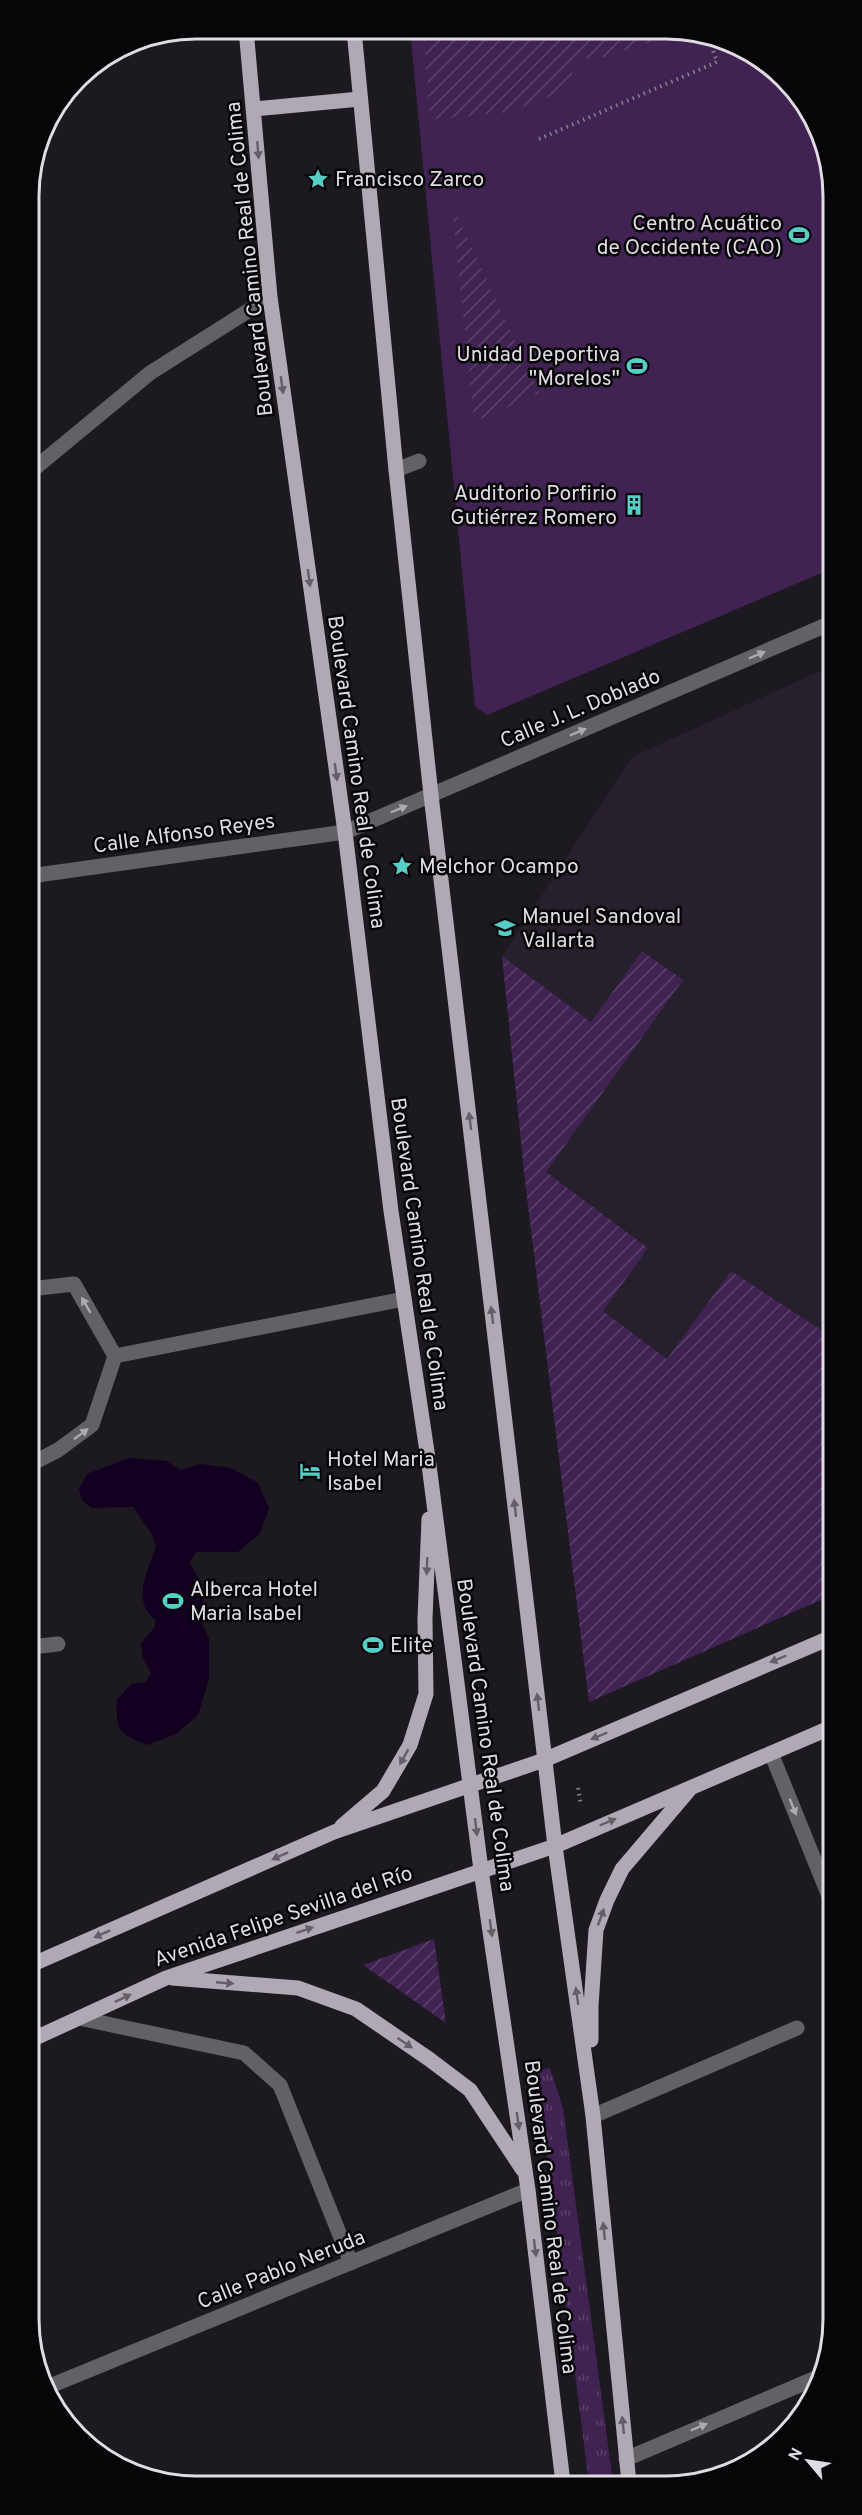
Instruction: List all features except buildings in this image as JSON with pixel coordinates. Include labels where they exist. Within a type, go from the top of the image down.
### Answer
[{"type":"main road","name":"Boulevard Camino Real de Colima","points":[[247,39],[270,297],[345,832],[404,1299],[429,1465],[472,1785],[481,1870],[526,2174],[561,2476]]},
{"type":"main road","points":[[355,39],[396,470],[431,795],[544,1760],[593,2116],[627,2476]]},
{"type":"main road","points":[[254,109],[360,99]]},
{"type":"main road","points":[[334,1832],[383,1791],[410,1745],[426,1694],[425,1619],[429,1465]]},
{"type":"main road","points":[[39,1961],[334,1832],[544,1760],[823,1640]]},
{"type":"main road","name":"Avenida Felipe Sevilla del Río","points":[[39,2036],[166,1978],[555,1846],[823,1730]]},
{"type":"main road","points":[[591,2100],[591,2006],[596,1930],[622,1869],[693,1786]]},
{"type":"main road","points":[[166,1978],[298,1989],[356,2009],[470,2090],[526,2174]]},
{"type":"street","points":[[39,465],[150,373],[270,297]]},
{"type":"street","points":[[396,470],[419,462]]},
{"type":"street","name":"Calle J. L. Doblado","points":[[345,832],[823,626]]},
{"type":"street","name":"Calle Alfonso Reyes","points":[[39,875],[345,832]]},
{"type":"street","points":[[39,1288],[74,1284],[115,1356],[92,1425],[58,1450],[39,1460]]},
{"type":"street","points":[[115,1356],[404,1299]]},
{"type":"street","points":[[39,1646],[58,1644]]},
{"type":"street","points":[[771,1753],[823,1881]]},
{"type":"street","points":[[79,2018],[244,2054],[280,2085],[351,2263]]},
{"type":"street","points":[[593,2116],[797,2028]]},
{"type":"street","name":"Calle Pablo Neruda","points":[[53,2385],[528,2190]]},
{"type":"street","points":[[626,2459],[810,2380]]},
{"type":"path","points":[[539,139],[717,62],[711,46]]},
{"type":"shaded area","points":[[823,670],[823,1599],[589,1702],[525,1181],[502,956],[632,757]]},
{"type":"shaded area","name":"Alberca Hotel Maria Isabel","points":[[129,1458],[166,1461],[180,1470],[201,1464],[231,1468],[258,1483],[269,1508],[260,1533],[238,1552],[196,1552],[190,1563],[198,1577],[204,1601],[199,1618],[209,1639],[209,1679],[198,1715],[176,1734],[147,1745],[121,1730],[117,1718],[117,1700],[131,1684],[146,1682],[151,1673],[143,1658],[141,1643],[154,1628],[156,1621],[148,1613],[142,1595],[156,1546],[150,1531],[133,1507],[91,1508],[82,1500],[79,1489],[87,1474]]},
{"type":"green space","name":"Unidad Deportiva \"Morelos\"","points":[[411,39],[676,39],[717,47],[753,65],[784,92],[807,126],[820,165],[823,196],[823,572],[487,715],[475,706]]},
{"type":"green space","points":[[424,39],[659,39],[605,57],[574,59],[570,89],[508,112],[430,120]]},
{"type":"green space","points":[[452,205],[539,393],[474,422]]},
{"type":"green space","points":[[642,951],[683,980],[546,1172],[648,1248],[603,1311],[667,1359],[731,1271],[823,1331],[823,1599],[589,1702],[525,1181],[502,956],[591,1022]]},
{"type":"green space","points":[[434,1939],[446,2023],[363,1965]]},
{"type":"green space","points":[[550,2068],[563,2108],[612,2476],[588,2476],[536,2070]]},
{"type":"place","name":"Francisco Zarco","points":[[318,179]]},
{"type":"place","name":"Centro Acuático de Occidente (CAO)","points":[[799,235]]},
{"type":"place","name":"Unidad Deportiva \"Morelos\"","points":[[637,366]]},
{"type":"place","name":"Auditorio Porfirio Gutiérrez Romero","points":[[634,505]]},
{"type":"place","name":"Melchor Ocampo","points":[[402,866]]},
{"type":"place","name":"Manuel Sandoval Vallarta","points":[[505,928]]},
{"type":"place","name":"Hotel Maria Isabel","points":[[310,1471]]},
{"type":"place","name":"Alberca Hotel Maria Isabel","points":[[173,1601]]},
{"type":"place","name":"Elite","points":[[373,1645]]}]
